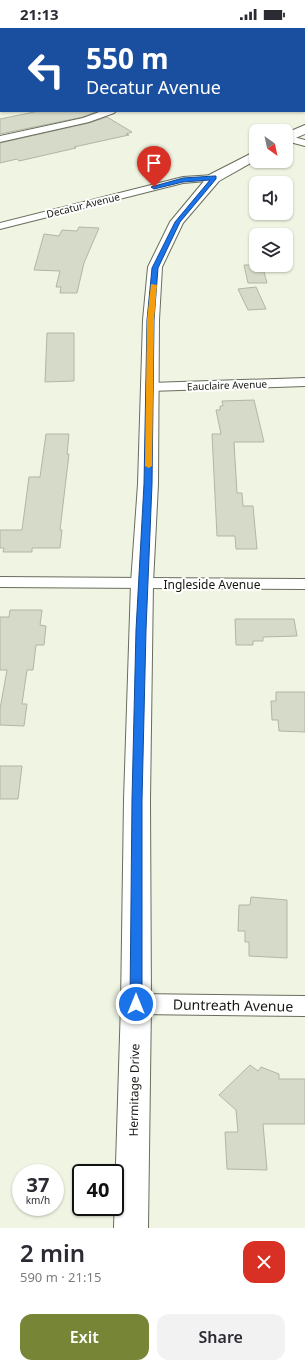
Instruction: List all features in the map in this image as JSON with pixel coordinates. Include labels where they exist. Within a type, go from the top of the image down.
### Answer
[{"type":"street","points":[[0,139],[86,120],[108,112]]},
{"type":"street","points":[[293,135],[305,129]]},
{"type":"street","points":[[293,140],[305,143]]},
{"type":"street","name":"Hermitage Drive","points":[[131,1228],[136,1004],[137,800],[142,583],[148,484],[151,320],[155,268],[178,222],[214,178],[249,159]]},
{"type":"street","name":"Decatur Avenue","points":[[0,226],[183,180],[214,178]]},
{"type":"street","name":"Eauclaire Avenue","points":[[150,387],[305,382]]},
{"type":"street","name":"Ingleside Avenue","points":[[0,582],[305,584]]},
{"type":"street","name":"Duntreath Avenue","points":[[136,1004],[305,1006]]},
{"type":"building","points":[[34,112],[96,112],[83,117],[0,134],[0,119]]},
{"type":"building","points":[[107,117],[132,132],[126,134],[129,135],[74,147],[76,148],[19,161],[17,159],[0,163],[0,143],[89,123]]},
{"type":"building","points":[[79,227],[99,228],[84,263],[77,293],[60,293],[61,287],[56,287],[60,271],[34,270],[44,234],[59,236],[62,230],[77,231]]},
{"type":"building","points":[[244,265],[249,265],[249,272],[264,272],[267,283],[248,283]]},
{"type":"building","points":[[256,287],[266,309],[248,310],[238,289]]},
{"type":"building","points":[[47,333],[74,333],[74,381],[45,382]]},
{"type":"building","points":[[254,400],[264,442],[234,442],[237,493],[242,493],[243,506],[253,506],[257,549],[236,549],[235,536],[217,536],[212,434],[221,434],[216,410],[220,410],[220,406],[223,406],[222,401]]},
{"type":"building","points":[[46,434],[69,434],[67,454],[69,454],[60,530],[62,530],[60,548],[32,548],[32,552],[3,552],[4,548],[0,548],[0,530],[22,530],[29,477],[40,477]]},
{"type":"building","points":[[10,610],[42,610],[40,625],[46,626],[44,645],[36,645],[33,670],[27,670],[22,704],[27,704],[24,726],[0,725],[0,709],[7,670],[0,670],[0,617],[9,617]]},
{"type":"building","points":[[235,619],[294,619],[297,636],[263,637],[263,641],[253,641],[253,645],[236,645]]},
{"type":"building","points":[[276,692],[305,692],[305,732],[279,731],[278,720],[272,720],[271,701],[276,701]]},
{"type":"building","points":[[0,766],[22,766],[18,799],[0,799]]},
{"type":"building","points":[[251,897],[287,900],[287,958],[249,956],[249,942],[245,942],[245,931],[238,931],[239,905],[250,905]]},
{"type":"building","points":[[250,1065],[258,1071],[261,1067],[279,1074],[279,1079],[305,1079],[305,1124],[263,1124],[267,1170],[227,1169],[225,1132],[238,1132],[236,1110],[219,1095]]},
{"type":"slow traffic","points":[[149,466],[151,320],[154,285]]},
{"type":"route","points":[[136,1004],[137,800],[142,583],[148,484],[151,320],[155,268],[178,222],[189,206],[214,178],[183,180],[154,187]]}]
